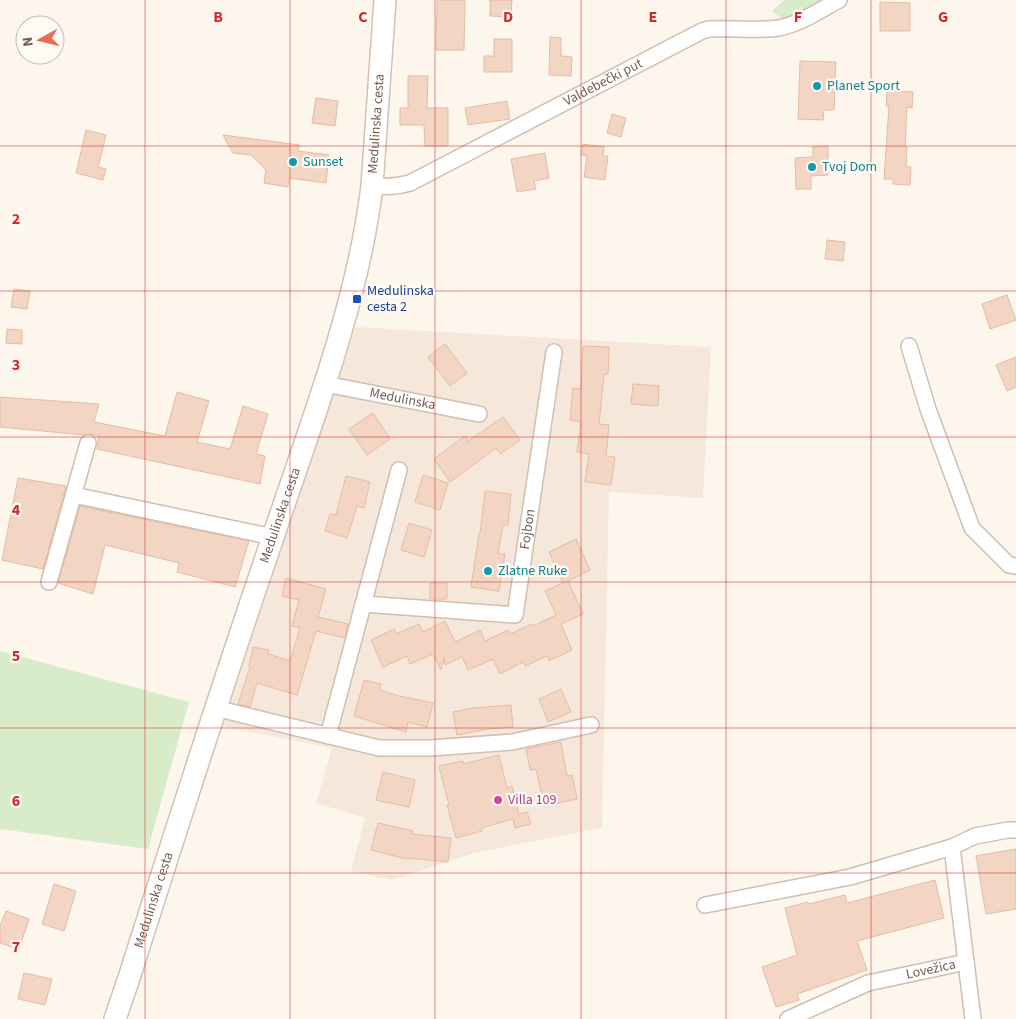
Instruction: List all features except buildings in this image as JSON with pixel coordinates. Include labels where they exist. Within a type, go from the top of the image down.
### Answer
[{"type":"main road","name":"Medulinska cesta","points":[[115,1019],[215,708],[325,384],[347,308],[369,211],[385,0]]},
{"type":"street","name":"Valdebečki put","points":[[372,186],[399,186],[410,182],[702,31],[717,28],[779,28],[793,24],[839,0]]},
{"type":"street","points":[[909,346],[928,409],[972,528],[1010,565],[1016,566]]},
{"type":"street","name":"Fojbon","points":[[363,604],[515,615],[554,352]]},
{"type":"street","name":"Medulinska","points":[[325,384],[479,414]]},
{"type":"street","points":[[49,582],[88,442]]},
{"type":"street","points":[[328,736],[399,470]]},
{"type":"street","points":[[74,496],[272,537]]},
{"type":"street","points":[[215,708],[379,748],[431,748],[512,742],[591,725]]},
{"type":"street","points":[[705,904],[850,877],[952,847],[975,836],[1016,830]]},
{"type":"street","name":"Lovežica","points":[[788,1019],[868,983],[966,962],[952,847]]},
{"type":"street","points":[[966,962],[973,1019]]},
{"type":"shaded area","points":[[356,327],[711,347],[703,498],[609,492],[602,828],[474,853],[392,880],[351,871],[365,818],[316,803],[332,748],[222,726]]},
{"type":"green space","points":[[784,0],[824,0],[800,14],[782,19],[772,11]]},
{"type":"green space","points":[[0,651],[189,702],[148,849],[0,829]]},
{"type":"place","name":"Planet Sport","points":[[817,86]]},
{"type":"place","name":"Sunset","points":[[293,162]]},
{"type":"place","name":"Tvoj Dom","points":[[812,167]]},
{"type":"place","name":"Medulinska cesta 2","points":[[357,299]]},
{"type":"place","name":"Zlatne Ruke","points":[[488,571]]},
{"type":"place","name":"Villa 109","points":[[498,800]]}]
